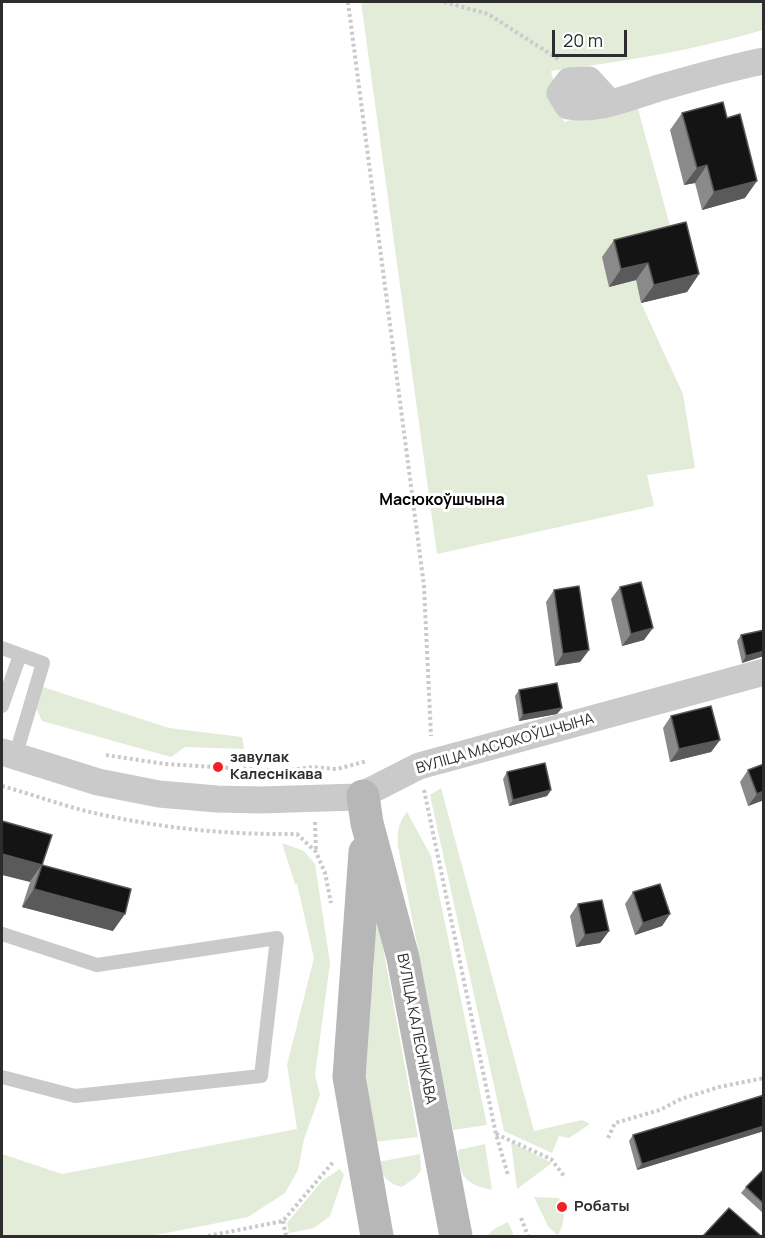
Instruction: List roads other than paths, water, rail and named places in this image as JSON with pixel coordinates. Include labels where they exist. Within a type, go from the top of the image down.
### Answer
[{"type":"street","points":[[589,80],[569,81],[560,93],[568,106],[583,108],[610,103],[726,68],[764,61]]},
{"type":"street","name":"ВУЛІЦА МАСЮКОЎШЧЫНА","points":[[8,754],[132,790],[186,797],[290,800],[365,810],[419,766],[764,672]]},
{"type":"street","points":[[365,810],[349,1077],[377,1236]]},
{"type":"street","name":"ВУЛІЦА КАЛЕСНІКАВА","points":[[365,810],[403,958],[456,1236]]},
{"type":"lane","points":[[2,648],[43,663],[8,754]]},
{"type":"lane","points":[[2,706],[20,655]]},
{"type":"lane","points":[[2,934],[97,965],[277,938],[261,1076],[75,1096],[2,1077]]},
{"type":"place","name":"завулак Калеснікава","points":[[218,767]]},
{"type":"place","name":"Робаты","points":[[562,1207]]},
{"type":"district","name":"Масюкоўшчына","points":[[442,501]]}]
